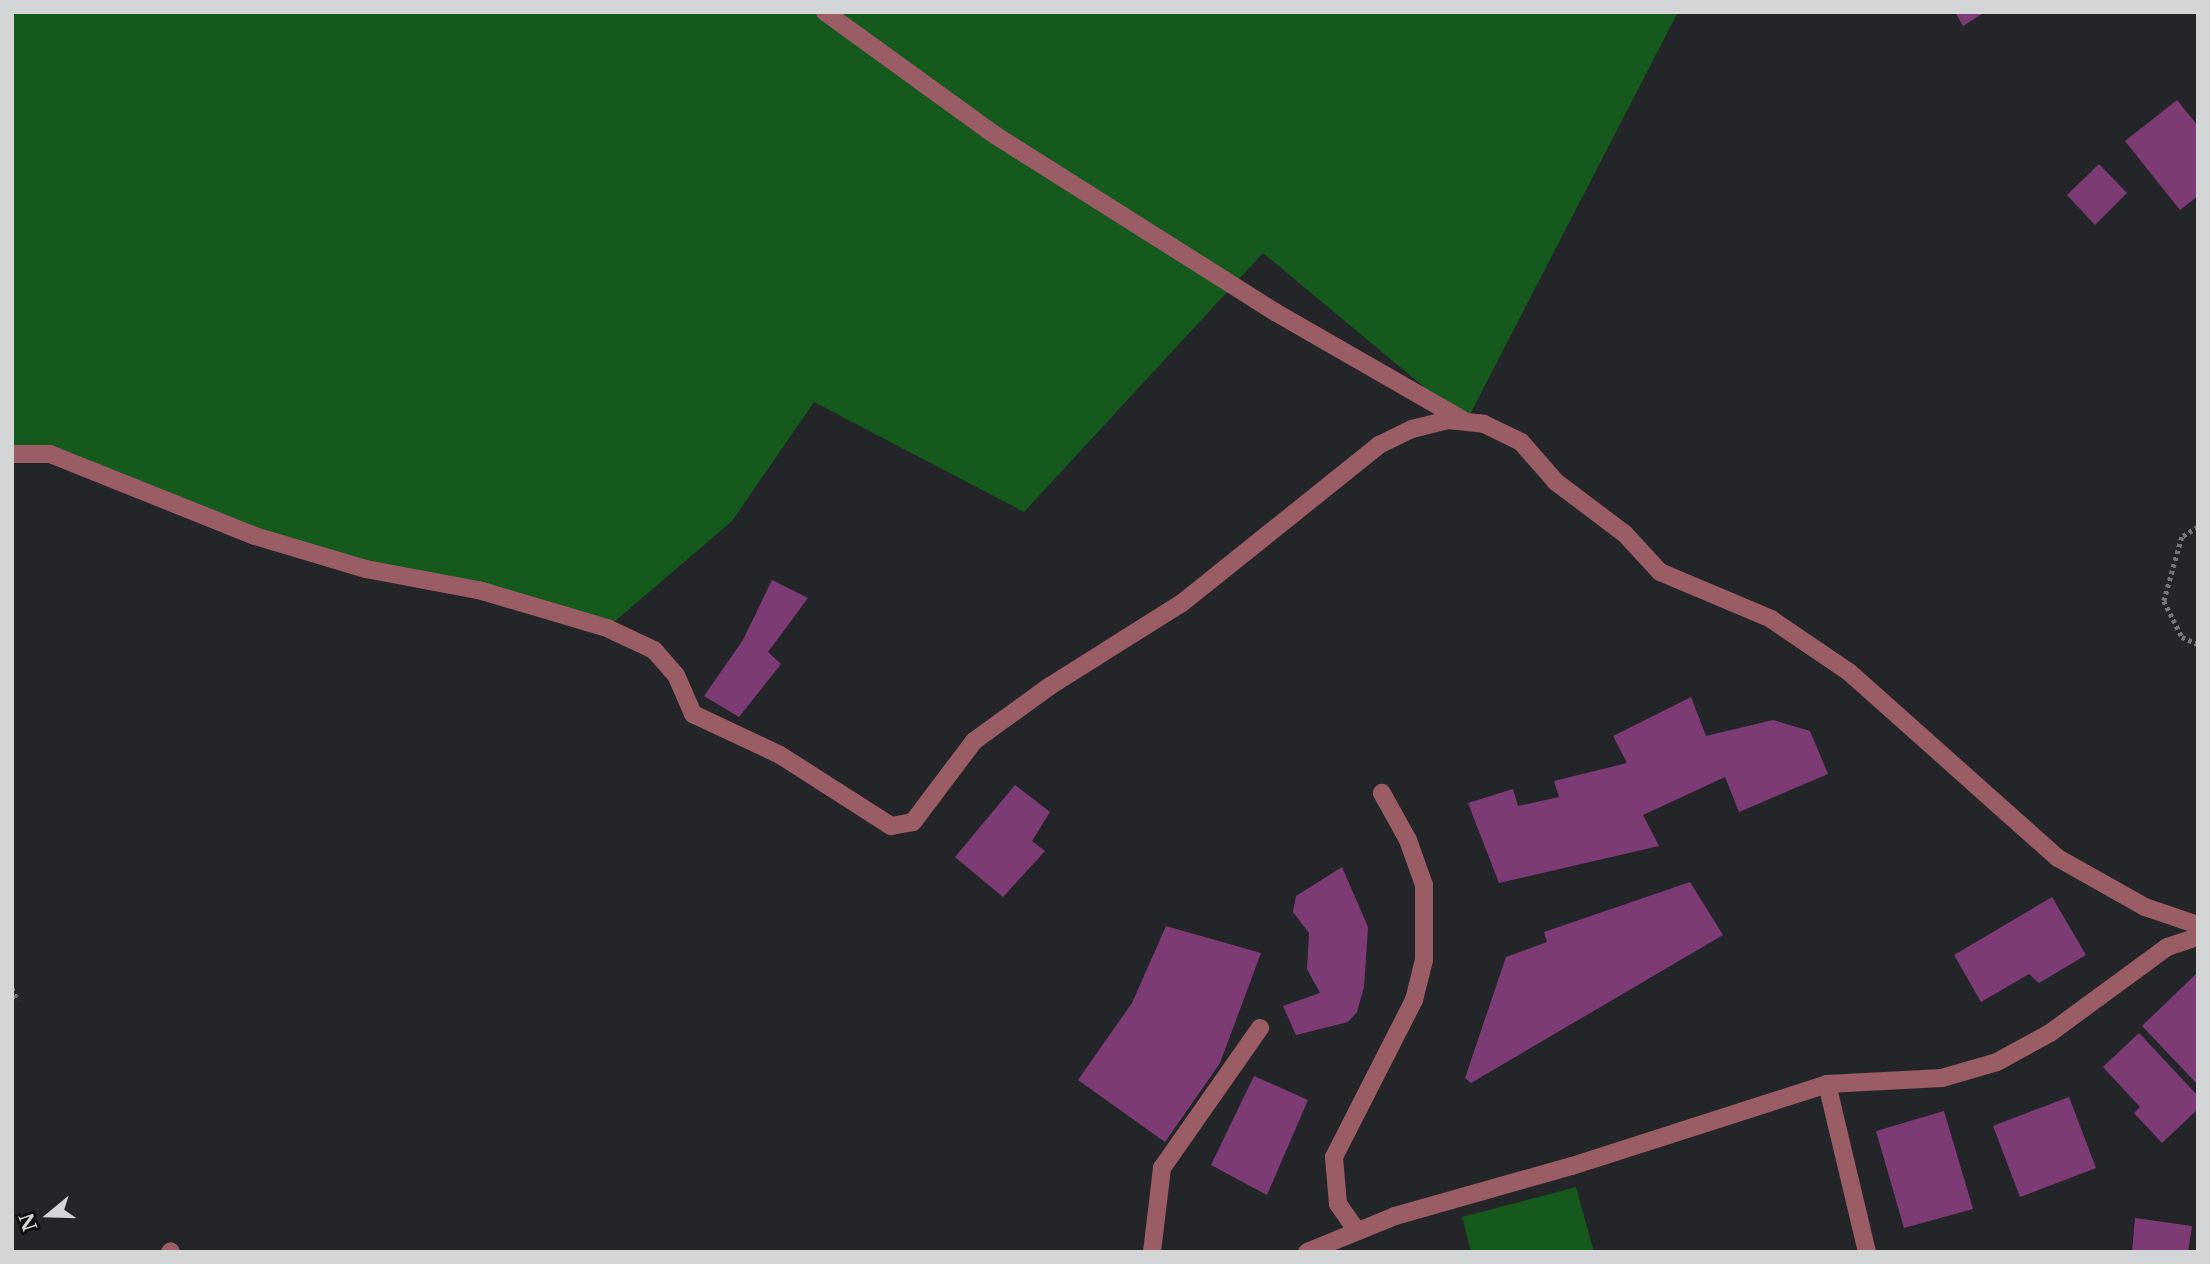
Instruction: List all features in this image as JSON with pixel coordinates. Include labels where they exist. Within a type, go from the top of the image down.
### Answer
[{"type":"street","points":[[825,12],[995,135],[1275,312],[1466,422]]},
{"type":"street","points":[[12,454],[50,454],[255,536],[341,562],[482,591],[607,628],[654,650],[676,675],[693,714],[780,755],[891,826],[914,822],[974,741],[1083,664],[1182,603],[1379,446],[1412,429],[1448,420],[1484,424],[1521,442],[1556,482],[1625,534],[1660,572],[1689,587],[1771,619],[1849,672],[2058,859],[2145,907],[2198,925]]},
{"type":"street","points":[[1357,1231],[1338,1204],[1334,1157],[1414,1000],[1424,960],[1424,885],[1408,841],[1382,793]]},
{"type":"street","points":[[1315,1250],[1357,1231],[1827,1084],[1942,1078],[1997,1062],[2050,1033],[2167,947],[2198,937]]},
{"type":"street","points":[[1152,1252],[1162,1168],[1261,1028]]},
{"type":"street","points":[[1827,1084],[1867,1252]]},
{"type":"path","points":[[2198,527],[2182,537],[2164,601],[2182,636],[2198,644]]},
{"type":"path","points":[[12,988],[18,1001]]},
{"type":"green space","points":[[12,12],[1678,12],[1466,422],[1263,253],[1024,512],[814,402],[732,521],[607,628],[366,569],[93,469],[12,454]]},
{"type":"green space","points":[[1576,1187],[1594,1252],[1471,1252],[1462,1217]]},
{"type":"building","points":[[1955,12],[1985,12],[1963,26]]},
{"type":"building","points":[[2177,100],[2198,126],[2198,196],[2180,210],[2125,141]]},
{"type":"building","points":[[2099,164],[2127,193],[2095,225],[2067,195]]},
{"type":"building","points":[[772,580],[808,598],[768,652],[781,664],[739,717],[704,696],[743,640]]},
{"type":"building","points":[[1691,697],[1706,736],[1773,720],[1810,731],[1828,774],[1739,812],[1725,777],[1643,815],[1659,846],[1499,883],[1468,803],[1513,789],[1518,806],[1559,797],[1554,781],[1627,763],[1613,736]]},
{"type":"building","points":[[1015,785],[1050,812],[1032,841],[1045,851],[1003,897],[955,857]]},
{"type":"building","points":[[1342,867],[1368,927],[1364,987],[1357,1012],[1348,1022],[1296,1035],[1283,1006],[1320,993],[1307,969],[1309,933],[1293,912],[1296,896]]},
{"type":"building","points":[[1690,882],[1723,935],[1471,1083],[1465,1078],[1506,957],[1547,942],[1544,932]]},
{"type":"building","points":[[2052,897],[2086,955],[2039,983],[2029,974],[1981,1002],[1954,955]]},
{"type":"building","points":[[1166,926],[1261,953],[1220,1063],[1165,1142],[1078,1080],[1132,1003]]},
{"type":"building","points":[[2198,972],[2198,1085],[2142,1026]]},
{"type":"building","points":[[2139,1033],[2198,1096],[2198,1109],[2162,1143],[2134,1113],[2140,1107],[2103,1067]]},
{"type":"building","points":[[1254,1076],[1308,1100],[1267,1195],[1211,1165]]},
{"type":"building","points":[[2069,1097],[2096,1168],[2020,1197],[1993,1126]]},
{"type":"building","points":[[1944,1111],[1973,1209],[1904,1228],[1876,1131]]},
{"type":"building","points":[[2135,1218],[2192,1226],[2188,1252],[2132,1252]]}]
